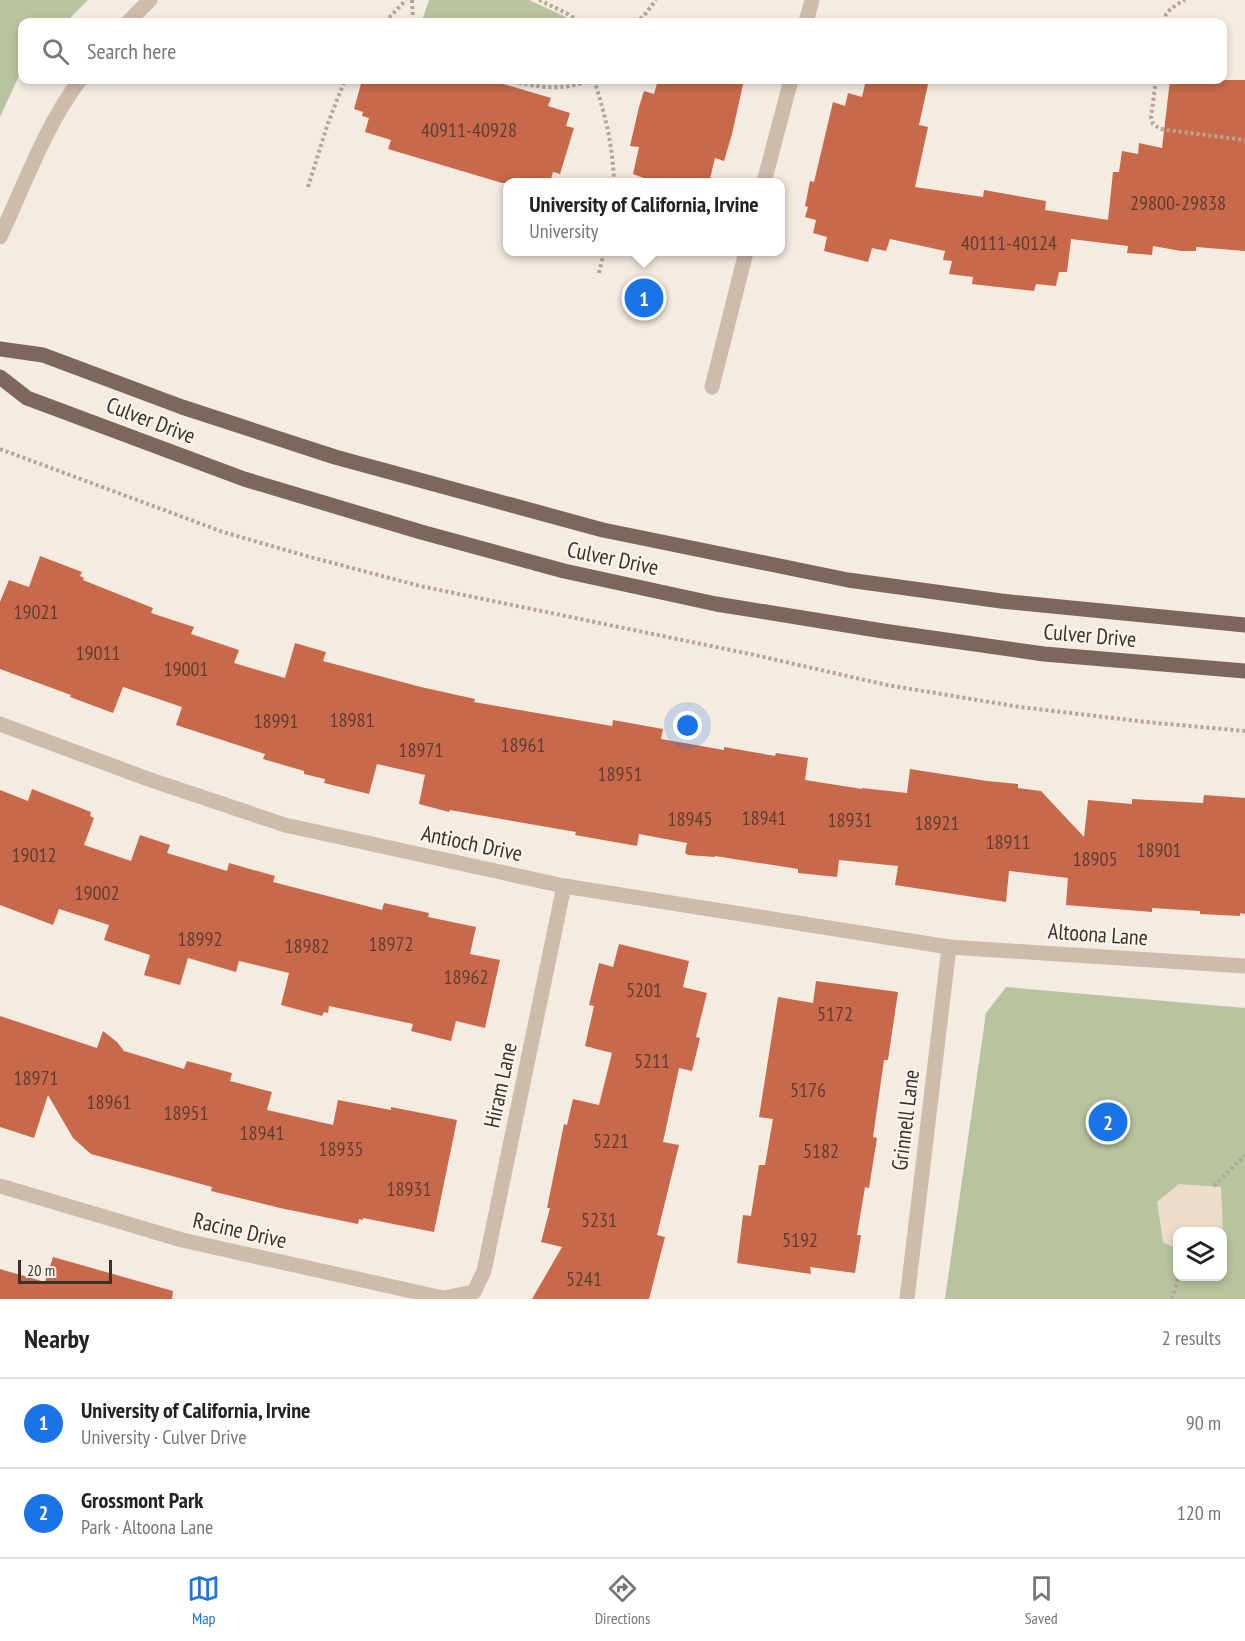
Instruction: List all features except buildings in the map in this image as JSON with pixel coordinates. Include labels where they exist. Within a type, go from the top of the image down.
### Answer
[{"type":"main road","name":"Culver Drive","points":[[0,349],[43,355],[182,407],[335,457],[603,530],[848,580],[1001,601],[1245,625]]},
{"type":"main road","name":"Culver Drive","points":[[0,377],[27,398],[244,479],[421,532],[564,571],[716,604],[883,632],[1044,654],[1245,671]]},
{"type":"street","points":[[132,18],[150,0]]},
{"type":"street","points":[[807,18],[812,0]]},
{"type":"street","points":[[0,237],[46,136],[77,84]]},
{"type":"street","points":[[765,178],[790,84]]},
{"type":"street","points":[[712,387],[745,256]]},
{"type":"street","name":"Antioch Drive","points":[[0,724],[148,779],[285,825],[564,886],[949,947]]},
{"type":"street","name":"Hiram Lane","points":[[474,1292],[484,1271],[564,886]]},
{"type":"street","name":"Altoona Lane","points":[[949,947],[1245,966]]},
{"type":"street","name":"Grinnell Lane","points":[[907,1299],[949,947]]},
{"type":"street","name":"Racine Drive","points":[[0,1186],[193,1243],[443,1298],[474,1292]]},
{"type":"path","points":[[389,18],[406,0]]},
{"type":"path","points":[[412,0],[413,18]]},
{"type":"path","points":[[539,0],[574,18]]},
{"type":"path","points":[[641,18],[656,0]]},
{"type":"path","points":[[1164,18],[1169,9],[1185,0]]},
{"type":"path","points":[[308,187],[328,123],[343,84]]},
{"type":"path","points":[[526,84],[555,88],[582,84]]},
{"type":"path","points":[[594,84],[609,136],[614,178]]},
{"type":"path","points":[[1155,84],[1151,117],[1153,124],[1160,129],[1245,140]]},
{"type":"path","points":[[599,273],[602,256]]},
{"type":"path","points":[[0,449],[223,532],[420,586],[750,654],[887,685],[1020,707],[1245,731]]},
{"type":"path","points":[[1214,1186],[1245,1155]]},
{"type":"path","points":[[1172,1299],[1177,1281]]},
{"type":"green space","points":[[0,0],[88,0],[70,18],[18,18],[18,78],[0,117]]},
{"type":"green space","points":[[429,0],[529,0],[567,18],[423,18]]},
{"type":"green space","points":[[1006,987],[1245,1008],[1245,1299],[945,1299],[986,1013]]},
{"type":"shaded area","points":[[1179,1184],[1221,1187],[1223,1227],[1173,1227],[1173,1247],[1163,1242],[1157,1202]]},
{"type":"place","name":"University of California, Irvine","points":[[644,298]]},
{"type":"place","name":"Grossmont Park","points":[[1108,1122]]}]
